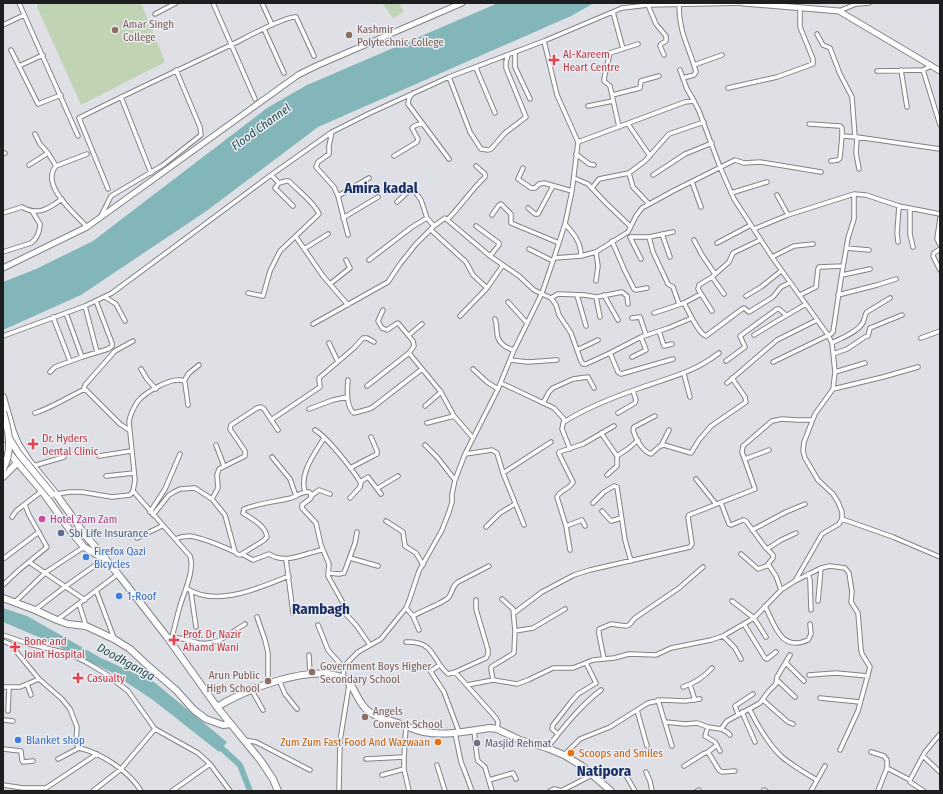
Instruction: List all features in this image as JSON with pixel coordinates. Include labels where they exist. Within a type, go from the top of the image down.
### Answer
[{"type":"main road","points":[[3,268],[87,227],[298,76],[316,66],[462,3]]},
{"type":"main road","points":[[743,3],[839,11],[940,71]]},
{"type":"main road","points":[[3,397],[18,444],[33,466],[81,534],[86,536],[170,637],[217,707],[261,761],[278,791]]},
{"type":"main road","points":[[3,412],[9,438],[9,454],[3,469]]},
{"type":"main road","points":[[9,438],[20,454],[54,494]]},
{"type":"main road","points":[[3,446],[42,491],[84,547],[104,559]]},
{"type":"main road","points":[[3,476],[16,462]]},
{"type":"main road","points":[[31,478],[38,472]]},
{"type":"main road","points":[[3,598],[68,624],[86,626],[114,639],[130,649],[176,690],[194,710],[206,719],[223,725],[231,724]]},
{"type":"main road","points":[[217,707],[251,689],[268,683],[310,674],[330,675],[343,678],[350,684],[363,706],[368,711],[383,719],[423,732],[440,734],[490,728],[496,729],[520,740],[564,755],[579,764],[610,791]]},
{"type":"street","points":[[19,3],[78,136]]},
{"type":"street","points":[[155,14],[176,3]]},
{"type":"street","points":[[213,3],[255,99]]},
{"type":"street","points":[[262,3],[272,25]]},
{"type":"street","points":[[3,336],[85,306],[105,297],[132,280],[332,132],[448,77],[476,68],[614,12],[630,7],[648,5],[743,3]]},
{"type":"street","points":[[839,11],[856,4],[869,3]]},
{"type":"street","points":[[648,5],[656,24],[666,37],[666,41],[660,46],[664,55]]},
{"type":"street","points":[[679,5],[679,21],[681,31],[696,70],[696,74],[683,78]]},
{"type":"street","points":[[728,88],[777,77],[813,64],[814,59],[800,27],[800,8]]},
{"type":"street","points":[[614,12],[623,49]]},
{"type":"street","points":[[3,25],[24,15]]},
{"type":"street","points":[[108,189],[79,118],[176,70],[291,17],[296,17],[314,56]]},
{"type":"street","points":[[264,29],[284,73]]},
{"type":"street","points":[[817,34],[823,45],[830,48],[840,74],[852,94],[859,169]]},
{"type":"street","points":[[343,678],[344,668],[355,654],[383,637],[406,608],[419,571],[442,530],[449,512],[455,480],[465,454],[501,383],[514,350],[542,293],[554,260],[565,224],[572,191],[578,142],[557,94],[544,41]]},
{"type":"street","points":[[619,127],[610,86],[604,81],[604,76],[610,53],[638,44]]},
{"type":"street","points":[[11,50],[38,104],[61,95]]},
{"type":"street","points":[[515,52],[516,67],[530,99]]},
{"type":"street","points":[[448,77],[473,138],[481,149],[491,149],[505,133],[526,117],[506,68],[508,54]]},
{"type":"street","points":[[19,66],[42,55]]},
{"type":"street","points":[[694,65],[722,55]]},
{"type":"street","points":[[877,71],[923,70],[931,66]]},
{"type":"street","points":[[476,68],[495,113]]},
{"type":"street","points":[[100,218],[111,196],[151,173],[201,136],[200,127],[176,70]]},
{"type":"street","points":[[680,70],[704,122],[731,194],[789,283],[800,295],[832,343],[835,372],[833,389],[812,420],[804,442],[803,455],[818,480],[838,502],[842,512],[842,519],[839,524],[822,534],[795,581]]},
{"type":"street","points":[[901,70],[907,107]]},
{"type":"street","points":[[923,70],[940,125]]},
{"type":"street","points":[[612,95],[640,88],[641,81],[659,76]]},
{"type":"street","points":[[413,93],[408,100],[408,104],[449,159]]},
{"type":"street","points":[[121,97],[151,173]]},
{"type":"street","points":[[588,106],[613,100]]},
{"type":"street","points":[[578,142],[685,102],[694,101]]},
{"type":"street","points":[[592,188],[599,179],[629,173],[640,166],[669,134],[704,122]]},
{"type":"street","points":[[394,156],[417,142],[418,139],[412,128],[422,123]]},
{"type":"street","points":[[628,124],[650,156]]},
{"type":"street","points":[[809,124],[840,126],[842,128],[840,158],[838,160],[831,161]]},
{"type":"street","points":[[332,132],[328,146],[329,154],[318,162],[316,166],[331,183],[338,196],[348,235]]},
{"type":"street","points":[[35,134],[40,144],[48,152],[56,166]]},
{"type":"street","points":[[842,136],[940,149]]},
{"type":"street","points":[[653,175],[685,154],[712,143]]},
{"type":"street","points":[[29,165],[48,152]]},
{"type":"street","points":[[87,154],[56,166],[52,172],[52,184],[57,194],[87,227]]},
{"type":"street","points":[[576,154],[589,164],[594,165]]},
{"type":"street","points":[[529,249],[554,260],[596,252],[628,232],[640,210],[649,204],[736,160],[742,163],[765,163],[821,172]]},
{"type":"street","points":[[448,220],[467,198],[473,188],[485,177],[485,174],[476,166]]},
{"type":"street","points":[[524,168],[518,178],[524,184],[534,189],[541,183],[572,191]]},
{"type":"street","points":[[629,173],[633,187],[649,204]]},
{"type":"street","points":[[272,175],[280,183]]},
{"type":"street","points":[[338,196],[369,178]]},
{"type":"street","points":[[574,178],[585,182],[630,226]]},
{"type":"street","points":[[248,293],[263,296],[270,271],[279,253],[319,213],[289,181],[280,183],[275,188],[293,206]]},
{"type":"street","points":[[692,182],[701,206]]},
{"type":"street","points":[[731,194],[767,182]]},
{"type":"street","points":[[528,208],[535,214],[538,214],[553,186]]},
{"type":"street","points":[[397,202],[410,190],[414,190],[422,200],[427,218],[432,228],[466,262],[474,275],[487,288]]},
{"type":"street","points":[[754,229],[788,215],[854,194],[866,196],[898,206],[940,214]]},
{"type":"street","points":[[773,362],[833,332],[846,248],[854,219],[854,194]]},
{"type":"street","points":[[777,195],[788,215]]},
{"type":"street","points":[[343,218],[378,197]]},
{"type":"street","points":[[3,213],[22,207],[28,211],[46,210],[62,199]]},
{"type":"street","points":[[492,214],[501,204],[512,214],[510,223],[559,243]]},
{"type":"street","points":[[898,206],[898,242]]},
{"type":"street","points":[[910,208],[910,234],[913,247]]},
{"type":"street","points":[[3,252],[34,241],[38,234],[40,224],[32,211]]},
{"type":"street","points":[[369,260],[412,227],[427,218]]},
{"type":"street","points":[[313,324],[388,282],[409,253],[443,218],[448,220],[490,256],[534,290],[551,298],[556,305],[559,315],[569,329],[576,350],[582,363],[584,364],[610,354],[644,336],[692,318]]},
{"type":"street","points":[[940,218],[937,239],[940,245]]},
{"type":"street","points":[[565,224],[579,243],[581,248],[581,256]]},
{"type":"street","points":[[717,243],[751,225]]},
{"type":"street","points":[[476,226],[499,243],[490,256]]},
{"type":"street","points":[[628,232],[641,259]]},
{"type":"street","points":[[630,237],[649,237],[673,232]]},
{"type":"street","points":[[304,249],[328,234]]},
{"type":"street","points":[[662,234],[670,257]]},
{"type":"street","points":[[296,237],[330,284],[348,305]]},
{"type":"street","points":[[649,237],[653,252],[668,284],[673,287],[679,304]]},
{"type":"street","points":[[694,240],[702,255],[716,274]]},
{"type":"street","points":[[712,311],[698,287],[729,262],[733,253],[760,240]]},
{"type":"street","points":[[612,242],[634,289],[638,290],[647,288]]},
{"type":"street","points":[[772,257],[794,246],[813,244]]},
{"type":"street","points":[[846,248],[869,250]]},
{"type":"street","points":[[940,249],[933,255],[940,270]]},
{"type":"street","points":[[596,252],[598,266],[596,280]]},
{"type":"street","points":[[330,284],[350,268],[346,260]]},
{"type":"street","points":[[460,316],[487,288],[503,265]]},
{"type":"street","points":[[800,295],[816,286],[819,267],[843,266]]},
{"type":"street","points":[[842,275],[870,269]]},
{"type":"street","points":[[746,296],[761,287],[781,271]]},
{"type":"street","points":[[712,277],[724,294]]},
{"type":"street","points":[[838,295],[896,279]]},
{"type":"street","points":[[684,303],[692,318],[706,336],[742,309],[744,308],[749,312],[753,311],[773,297],[781,287],[789,283]]},
{"type":"street","points":[[551,298],[556,295],[596,297],[624,293],[627,296],[628,304]]},
{"type":"street","points":[[654,313],[684,303],[701,294]]},
{"type":"street","points":[[577,295],[586,326]]},
{"type":"street","points":[[604,295],[618,320]]},
{"type":"street","points":[[105,297],[116,304],[125,321]]},
{"type":"street","points":[[596,297],[600,317]]},
{"type":"street","points":[[832,343],[860,326],[864,322],[866,312],[890,298]]},
{"type":"street","points":[[50,372],[53,368],[108,349],[112,345],[96,301]]},
{"type":"street","points":[[508,302],[527,323]]},
{"type":"street","points":[[754,335],[806,304]]},
{"type":"street","points":[[85,306],[97,352]]},
{"type":"street","points":[[726,361],[744,347],[740,336],[776,309],[779,309],[786,315]]},
{"type":"street","points":[[367,386],[409,353],[413,348],[414,343],[409,335],[398,324],[387,330],[382,328],[378,321],[383,310]]},
{"type":"street","points":[[66,313],[82,357]]},
{"type":"street","points":[[833,354],[868,336],[870,328],[902,315]]},
{"type":"street","points":[[53,317],[70,361]]},
{"type":"street","points":[[632,318],[640,317],[646,350],[632,357]]},
{"type":"street","points":[[495,319],[497,326],[496,332],[500,342],[504,347],[514,350]]},
{"type":"street","points":[[727,383],[777,340],[817,320]]},
{"type":"street","points":[[409,335],[422,324]]},
{"type":"street","points":[[659,331],[664,346],[672,344]]},
{"type":"street","points":[[921,338],[940,331]]},
{"type":"street","points":[[271,420],[320,387],[319,378],[363,338],[366,337],[374,342]]},
{"type":"street","points":[[576,350],[598,340]]},
{"type":"street","points":[[85,389],[85,385],[113,353],[133,341]]},
{"type":"street","points":[[329,343],[338,362]]},
{"type":"street","points":[[409,353],[441,392],[454,416],[473,438]]},
{"type":"street","points":[[564,422],[574,415],[596,405],[684,374],[703,365],[719,353]]},
{"type":"street","points":[[610,354],[620,374],[673,359]]},
{"type":"street","points":[[510,360],[528,362],[557,360]]},
{"type":"street","points":[[835,372],[865,363]]},
{"type":"street","points":[[188,405],[184,381],[189,372],[199,365]]},
{"type":"street","points":[[833,389],[918,367]]},
{"type":"street","points":[[473,368],[483,378],[498,388]]},
{"type":"street","points":[[141,369],[156,389]]},
{"type":"street","points":[[348,380],[348,397],[353,413],[369,409],[422,369]]},
{"type":"street","points":[[684,374],[690,397]]},
{"type":"street","points":[[543,403],[553,388],[573,379],[588,377],[594,388]]},
{"type":"street","points":[[661,446],[665,445],[691,453],[699,440],[711,426],[746,402],[745,397],[732,378]]},
{"type":"street","points":[[54,494],[82,492],[112,497],[127,496],[133,491],[134,473],[129,430],[130,418],[138,401],[144,396],[172,380],[178,379],[184,381]]},
{"type":"street","points":[[501,383],[556,410],[564,419],[562,429],[570,448]]},
{"type":"street","points":[[36,414],[85,389]]},
{"type":"street","points":[[85,389],[120,424],[129,430]]},
{"type":"street","points":[[618,413],[635,403],[633,391]]},
{"type":"street","points":[[425,406],[441,392]]},
{"type":"street","points":[[309,409],[333,400],[348,397]]},
{"type":"street","points":[[212,499],[218,488],[219,469],[245,456],[245,451],[230,429],[231,425],[259,407],[264,409],[278,430]]},
{"type":"street","points":[[426,423],[454,416]]},
{"type":"street","points":[[655,416],[633,428],[638,440],[650,454],[653,454],[661,446],[669,430]]},
{"type":"street","points":[[514,613],[542,592],[566,579],[590,570],[690,547],[692,544],[688,516],[755,489],[742,450],[743,446],[772,421],[782,419],[800,421],[812,420]]},
{"type":"street","points":[[570,550],[566,526],[557,497],[559,493],[571,485],[572,482],[559,453],[560,451],[583,444],[614,426]]},
{"type":"street","points":[[315,430],[324,438],[350,468],[360,482],[360,487],[350,498]]},
{"type":"street","points":[[602,433],[617,456],[617,466],[607,475]]},
{"type":"street","points":[[350,468],[377,454],[371,437]]},
{"type":"street","points":[[305,492],[303,482],[306,471],[324,438]]},
{"type":"street","points":[[617,456],[638,440]]},
{"type":"street","points":[[503,473],[551,442]]},
{"type":"street","points":[[216,445],[224,466]]},
{"type":"street","points":[[425,445],[438,456],[455,480]]},
{"type":"street","points":[[465,454],[494,450],[497,453],[503,473],[524,525]]},
{"type":"street","points":[[745,459],[769,450]]},
{"type":"street","points":[[100,456],[131,451]]},
{"type":"street","points":[[152,514],[165,489],[180,454]]},
{"type":"street","points":[[33,466],[64,457]]},
{"type":"street","points":[[272,457],[290,479],[296,496]]},
{"type":"street","points":[[106,476],[134,473]]},
{"type":"street","points":[[378,488],[398,476]]},
{"type":"street","points":[[360,482],[368,477],[378,488],[381,494]]},
{"type":"street","points":[[696,478],[716,504]]},
{"type":"street","points":[[593,503],[604,492],[613,487],[618,489],[621,518],[631,561]]},
{"type":"street","points":[[152,514],[169,495],[180,489],[195,488],[212,499],[227,519],[235,552]]},
{"type":"street","points":[[330,494],[320,490],[311,496],[302,505],[302,508],[316,524],[322,550],[329,564],[329,577],[343,603],[344,612],[356,625],[370,645]]},
{"type":"street","points":[[12,517],[24,505],[42,491]]},
{"type":"street","points":[[133,491],[162,526],[190,556],[191,567],[186,588],[170,637],[184,638],[200,643],[218,641],[227,637],[245,624]]},
{"type":"street","points":[[242,554],[267,537],[265,530],[244,513],[244,509],[296,496],[305,492],[309,492],[311,496]]},
{"type":"street","points":[[721,503],[729,524],[744,520],[774,556],[769,565],[758,569],[742,554]]},
{"type":"street","points":[[486,527],[500,513],[515,504]]},
{"type":"street","points":[[752,530],[805,504]]},
{"type":"street","points":[[3,585],[47,546],[24,505]]},
{"type":"street","points":[[602,511],[612,521],[621,518]]},
{"type":"street","points":[[842,519],[893,537],[940,557]]},
{"type":"street","points":[[566,526],[582,520],[586,526]]},
{"type":"street","points":[[386,521],[402,532],[405,546],[416,553],[423,565]]},
{"type":"street","points":[[137,538],[162,526]]},
{"type":"street","points":[[3,559],[39,532]]},
{"type":"street","points":[[328,573],[344,573],[357,532]]},
{"type":"street","points":[[767,549],[796,533]]},
{"type":"street","points":[[175,539],[192,536],[223,546],[238,555],[242,554],[252,560],[269,554],[274,558],[286,560],[322,550]]},
{"type":"street","points":[[15,602],[46,572],[84,547]]},
{"type":"street","points":[[350,558],[378,566]]},
{"type":"street","points":[[36,610],[104,559]]},
{"type":"street","points":[[286,560],[293,613]]},
{"type":"street","points":[[29,562],[46,572],[85,600]]},
{"type":"street","points":[[769,565],[776,576],[781,590]]},
{"type":"street","points":[[413,616],[445,600],[458,582],[489,566]]},
{"type":"street","points":[[467,685],[493,680],[517,684],[553,668],[573,668],[594,660],[629,654],[656,655],[670,648],[711,640],[723,636],[754,618],[781,590],[795,581],[821,568],[841,566],[848,570],[851,588],[851,602],[858,612],[861,650],[870,667],[855,720],[840,750]]},
{"type":"street","points":[[604,659],[599,634],[600,629],[611,624],[629,625],[635,618],[679,588],[703,567]]},
{"type":"street","points":[[818,601],[821,568]]},
{"type":"street","points":[[57,620],[118,574]]},
{"type":"street","points":[[808,574],[810,580],[811,610]]},
{"type":"street","points":[[186,588],[191,592],[214,597],[226,597],[258,588],[289,576]]},
{"type":"street","points":[[96,590],[114,639]]},
{"type":"street","points":[[191,592],[196,627]]},
{"type":"street","points":[[493,680],[490,670],[491,667],[514,653],[514,613],[512,608],[502,599]]},
{"type":"street","points":[[406,642],[415,642],[426,646],[448,674],[486,658],[488,654],[476,609],[476,600]]},
{"type":"street","points":[[732,601],[754,618],[766,637]]},
{"type":"street","points":[[79,604],[86,626]]},
{"type":"street","points":[[765,606],[779,634],[785,641],[791,643],[802,643],[808,640],[811,634],[810,624]]},
{"type":"street","points":[[406,608],[413,616],[419,630]]},
{"type":"street","points":[[515,631],[533,628],[565,609]]},
{"type":"street","points":[[257,617],[268,654],[268,683]]},
{"type":"street","points":[[744,624],[765,658],[767,659],[776,652]]},
{"type":"street","points":[[318,625],[328,650],[344,668]]},
{"type":"street","points":[[3,635],[29,644],[67,653],[106,674],[128,691],[155,730],[198,753],[210,764],[230,791]]},
{"type":"street","points":[[723,636],[735,648],[741,659]]},
{"type":"street","points":[[3,641],[10,644],[39,679],[70,708],[77,727],[76,743],[79,748]]},
{"type":"street","points":[[309,655],[310,674]]},
{"type":"street","points":[[721,729],[727,721],[740,713],[750,710],[763,700],[776,684],[777,677],[790,655]]},
{"type":"street","points":[[558,734],[552,727],[578,694],[596,683],[586,663]]},
{"type":"street","points":[[786,663],[804,682]]},
{"type":"street","points":[[440,665],[431,672],[444,692],[457,733],[459,758],[472,791]]},
{"type":"street","points":[[683,686],[690,685],[702,678],[712,668]]},
{"type":"street","points":[[455,672],[496,718],[496,729]]},
{"type":"street","points":[[809,675],[836,673],[868,676]]},
{"type":"street","points":[[3,686],[9,688],[20,687],[39,679]]},
{"type":"street","points":[[279,680],[285,694],[297,709]]},
{"type":"street","points":[[777,680],[795,697]]},
{"type":"street","points":[[28,684],[31,695]]},
{"type":"street","points":[[338,791],[340,741],[350,684]]},
{"type":"street","points":[[690,685],[695,700]]},
{"type":"street","points":[[8,711],[9,688]]},
{"type":"street","points":[[251,689],[263,710]]},
{"type":"street","points":[[547,748],[589,699],[601,690]]},
{"type":"street","points":[[753,694],[735,706],[755,742]]},
{"type":"street","points":[[820,698],[860,702]]},
{"type":"street","points":[[564,755],[580,739],[610,727],[648,703],[668,699],[685,701],[700,699]]},
{"type":"street","points":[[658,700],[672,746]]},
{"type":"street","points":[[763,700],[788,722],[793,724]]},
{"type":"street","points":[[637,710],[647,746]]},
{"type":"street","points":[[750,710],[762,730],[781,756],[817,780]]},
{"type":"street","points":[[3,720],[13,721]]},
{"type":"street","points":[[665,722],[685,724],[694,722],[708,727],[721,729],[730,735]]},
{"type":"street","points":[[406,726],[404,769],[409,791]]},
{"type":"street","points":[[708,727],[705,736],[713,740],[720,751]]},
{"type":"street","points":[[93,791],[121,770],[155,730]]},
{"type":"street","points":[[474,730],[478,761],[485,767],[492,791]]},
{"type":"street","points":[[910,780],[923,756],[940,734]]},
{"type":"street","points":[[244,740],[256,742],[310,770]]},
{"type":"street","points":[[684,766],[717,745]]},
{"type":"street","points":[[58,759],[79,748],[91,751],[134,780],[140,791]]},
{"type":"street","points":[[3,749],[21,751],[23,762],[33,761]]},
{"type":"street","points":[[708,752],[720,772],[735,771]]},
{"type":"street","points":[[871,752],[887,758],[886,768],[878,791]]},
{"type":"street","points":[[3,785],[42,790],[97,754]]},
{"type":"street","points":[[923,756],[940,772]]},
{"type":"street","points":[[366,759],[404,757]]},
{"type":"street","points":[[172,791],[210,764]]},
{"type":"street","points":[[438,765],[445,791]]},
{"type":"street","points":[[811,791],[824,766]]},
{"type":"street","points":[[886,768],[910,780],[910,782],[924,791]]},
{"type":"street","points":[[382,775],[404,769]]},
{"type":"street","points":[[623,770],[635,791]]},
{"type":"street","points":[[646,772],[652,791]]},
{"type":"street","points":[[489,780],[513,773],[516,779]]},
{"type":"street","points":[[550,791],[553,789],[561,791],[592,775]]},
{"type":"green space","name":"Amar Singh College","points":[[38,3],[141,3],[165,62],[81,105],[37,7]]},
{"type":"green space","points":[[382,3],[404,3],[400,5],[404,12],[393,18]]},
{"type":"water","name":"Flood Channel","points":[[498,3],[594,3],[571,16],[318,127],[205,212],[81,295],[3,330],[3,282],[36,269],[93,241],[267,108],[307,85]]},
{"type":"water","points":[[3,608],[27,616],[101,658],[154,682],[227,742],[219,752],[153,700],[111,672],[41,638],[3,622]]},
{"type":"waterway","name":"Doodhganga","points":[[216,743],[240,765],[250,791]]},
{"type":"place","name":"Amar Singh College","points":[[115,30]]},
{"type":"place","name":"Kashmir Polytechnic College","points":[[349,35]]},
{"type":"place","name":"Al-Kareem Heart Centre","points":[[554,60]]},
{"type":"place","name":"Dr. Hyders Dental Clinic","points":[[33,444]]},
{"type":"place","name":"Hotel Zam Zam","points":[[42,519]]},
{"type":"place","name":"Sbi Life Insurance","points":[[61,533]]},
{"type":"place","name":"Firefox Qazi Bicycles","points":[[86,557]]},
{"type":"place","name":"1-Roof","points":[[119,596]]},
{"type":"place","name":"Prof. Dr Nazir Ahamd Wani","points":[[174,640]]},
{"type":"place","name":"Bone and Joint Hospital","points":[[15,647]]},
{"type":"place","name":"Government Boys Higher Secondary School","points":[[312,672]]},
{"type":"place","name":"Casualty","points":[[78,678]]},
{"type":"place","name":"Arun Public High School","points":[[268,681]]},
{"type":"place","name":"Angels Convent School","points":[[365,717]]},
{"type":"place","name":"Blanket shop","points":[[18,740]]},
{"type":"place","name":"Zum Zum Fast Food And Wazwaan","points":[[438,742]]},
{"type":"place","name":"Masjid Rehmat","points":[[477,743]]},
{"type":"place","name":"Scoops and Smiles","points":[[571,753]]},
{"type":"district","name":"Amira kadal","points":[[381,188]]},
{"type":"district","name":"Rambagh","points":[[321,609]]},
{"type":"district","name":"Natipora","points":[[604,771]]}]
